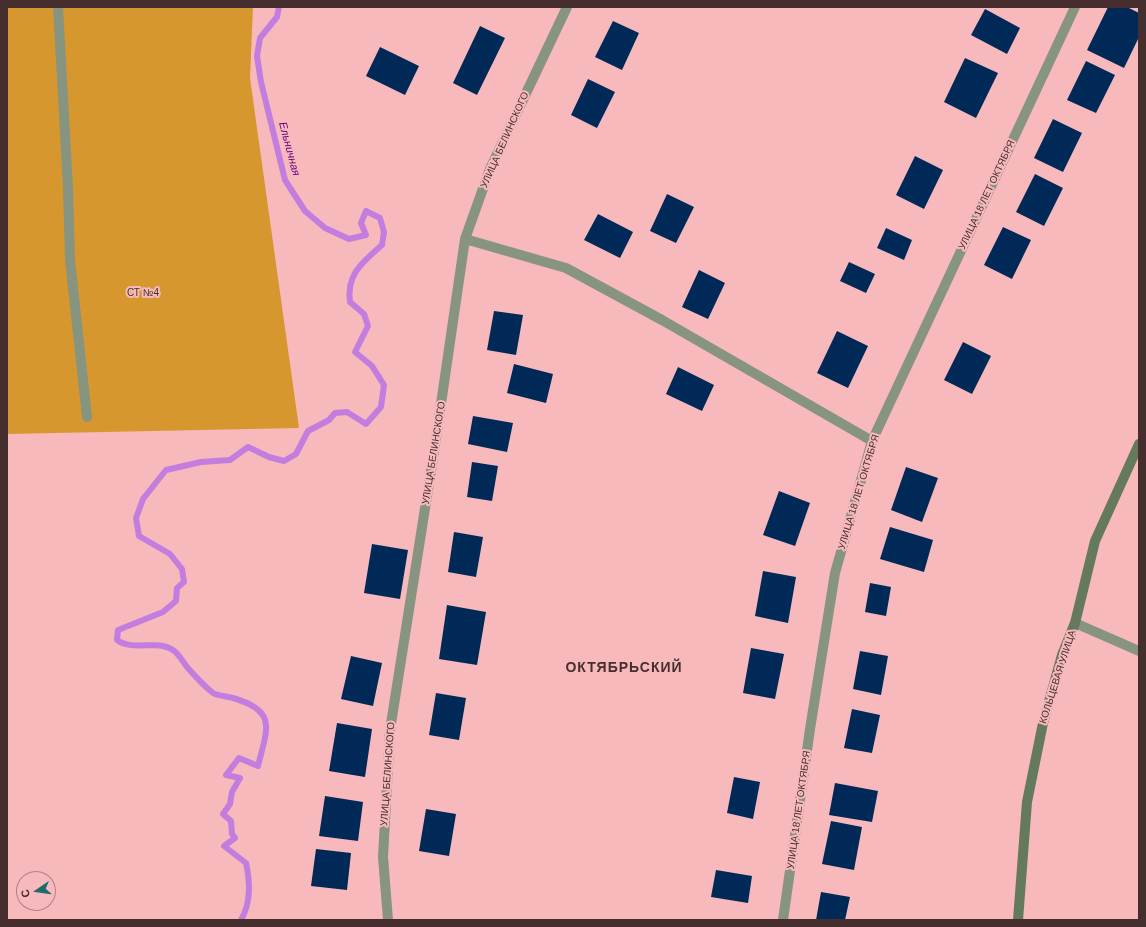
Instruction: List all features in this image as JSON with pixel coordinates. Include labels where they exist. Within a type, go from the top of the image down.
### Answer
[{"type":"street","points":[[58,7],[68,188],[70,260],[87,417]]},
{"type":"street","name":"УЛИЦА БЕЛИНСКОГО","points":[[388,920],[383,857],[390,730],[435,445],[465,239],[490,169],[567,7]]},
{"type":"street","name":"УЛИЦА 18 ЛЕТ ОКТЯБРЯ","points":[[783,920],[810,729],[835,573],[872,441],[1075,7]]},
{"type":"street","points":[[465,239],[566,268],[662,320],[872,441]]},
{"type":"street","name":"КОЛЬЦЕВАЯ УЛИЦА","points":[[1018,920],[1027,802],[1034,761],[1062,655],[1075,623],[1095,541],[1139,444]]},
{"type":"street","points":[[1075,623],[1139,651]]},
{"type":"green space","name":"СТ №4","points":[[7,7],[253,7],[250,78],[299,428],[7,434]]},
{"type":"building","points":[[1108,7],[1127,7],[1139,13],[1139,37],[1124,68],[1087,50]]},
{"type":"building","points":[[985,9],[1020,28],[1007,54],[971,35]]},
{"type":"building","points":[[613,21],[639,33],[622,70],[595,57]]},
{"type":"building","points":[[480,26],[505,38],[477,95],[453,83]]},
{"type":"building","points":[[380,47],[419,66],[405,95],[366,76]]},
{"type":"building","points":[[965,58],[998,73],[976,118],[944,102]]},
{"type":"building","points":[[1086,61],[1115,75],[1096,113],[1067,100]]},
{"type":"building","points":[[588,79],[615,92],[597,128],[571,115]]},
{"type":"building","points":[[1053,119],[1082,133],[1063,172],[1034,158]]},
{"type":"building","points":[[915,156],[943,170],[924,209],[896,195]]},
{"type":"building","points":[[1035,174],[1063,188],[1044,226],[1016,212]]},
{"type":"building","points":[[667,194],[694,207],[676,243],[650,231]]},
{"type":"building","points":[[598,214],[633,232],[620,258],[584,240]]},
{"type":"building","points":[[1003,227],[1031,240],[1012,279],[984,265]]},
{"type":"building","points":[[886,228],[912,240],[904,260],[877,248]]},
{"type":"building","points":[[849,262],[875,274],[866,293],[840,281]]},
{"type":"building","points":[[699,270],[725,283],[708,319],[682,307]]},
{"type":"building","points":[[494,311],[523,315],[516,355],[487,350]]},
{"type":"building","points":[[837,331],[868,346],[848,388],[817,373]]},
{"type":"building","points":[[963,342],[991,356],[972,394],[944,380]]},
{"type":"building","points":[[514,364],[553,374],[546,403],[507,393]]},
{"type":"building","points":[[678,367],[714,385],[702,411],[666,394]]},
{"type":"building","points":[[473,416],[513,423],[507,452],[468,444]]},
{"type":"building","points":[[472,462],[498,466],[492,501],[467,497]]},
{"type":"building","points":[[906,467],[938,478],[922,522],[891,510]]},
{"type":"building","points":[[779,491],[810,503],[795,546],[763,535]]},
{"type":"building","points":[[890,527],[933,540],[924,572],[880,559]]},
{"type":"building","points":[[454,532],[483,537],[476,577],[448,572]]},
{"type":"building","points":[[372,544],[408,550],[400,599],[364,593]]},
{"type":"building","points":[[763,571],[796,577],[788,623],[755,616]]},
{"type":"building","points":[[870,583],[891,587],[886,616],[865,612]]},
{"type":"building","points":[[447,605],[486,612],[477,665],[439,659]]},
{"type":"building","points":[[751,648],[784,654],[775,699],[743,693]]},
{"type":"building","points":[[860,651],[888,656],[881,695],[853,689]]},
{"type":"building","points":[[351,656],[382,663],[373,706],[341,699]]},
{"type":"building","points":[[436,693],[466,698],[459,740],[429,735]]},
{"type":"building","points":[[852,709],[880,715],[872,753],[844,748]]},
{"type":"building","points":[[337,723],[372,729],[365,777],[329,771]]},
{"type":"building","points":[[734,777],[760,782],[753,819],[727,813]]},
{"type":"building","points":[[835,783],[878,791],[872,822],[829,815]]},
{"type":"building","points":[[325,796],[363,802],[358,841],[319,836]]},
{"type":"building","points":[[426,809],[456,814],[449,856],[419,851]]},
{"type":"building","points":[[831,821],[862,827],[854,870],[822,864]]},
{"type":"building","points":[[316,849],[351,853],[347,890],[311,886]]},
{"type":"building","points":[[716,870],[752,876],[748,903],[711,897]]},
{"type":"building","points":[[821,892],[850,897],[845,920],[816,920]]},
{"type":"waterway","name":"Ельничная","points":[[241,920],[247,906],[249,892],[246,863],[224,846],[235,838],[232,834],[231,821],[223,814],[230,804],[232,792],[240,778],[226,775],[239,758],[258,766],[266,732],[266,723],[263,715],[247,703],[213,693],[196,677],[173,650],[160,645],[138,646],[117,640],[118,630],[163,612],[176,601],[177,588],[184,582],[182,569],[170,554],[139,536],[136,518],[143,499],[166,470],[201,462],[230,460],[248,447],[269,457],[284,461],[296,454],[308,431],[329,420],[335,413],[347,412],[366,424],[381,407],[384,385],[372,366],[355,352],[368,326],[364,314],[350,302],[349,292],[353,276],[357,269],[382,245],[384,232],[380,218],[366,211],[361,223],[366,235],[349,239],[325,228],[305,211],[285,180],[261,82],[257,56],[260,38],[277,17],[279,7]]},
{"type":"district","name":"ОКТЯБРЬСКИЙ","points":[[624,668]]}]
